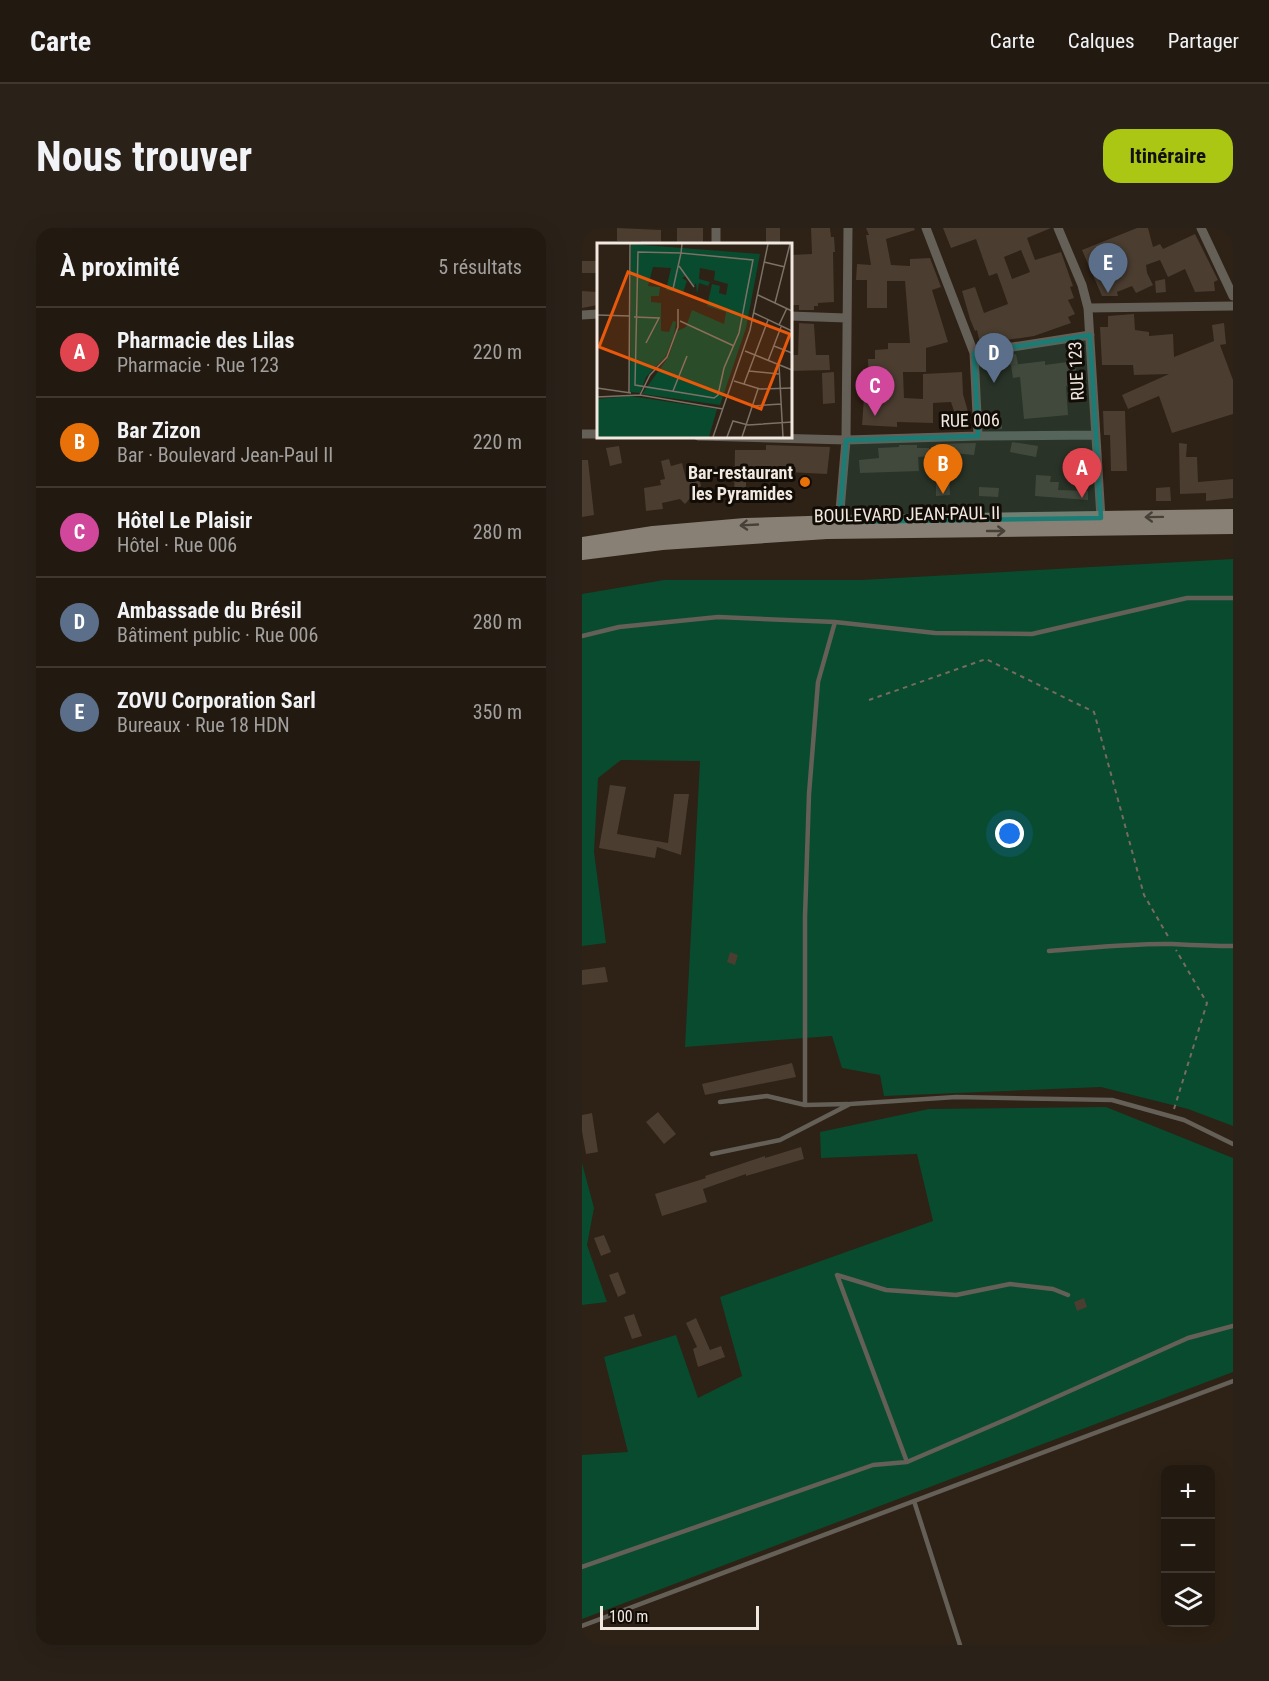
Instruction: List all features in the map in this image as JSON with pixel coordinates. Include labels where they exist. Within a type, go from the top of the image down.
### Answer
[{"type":"main road","name":"BOULEVARD JEAN-PAUL II","points":[[582,544],[653,533],[745,525],[1233,516]]},
{"type":"main road","name":"BOULEVARD JEAN-PAUL II","points":[[582,553],[662,543],[826,532],[1233,527]]},
{"type":"street","points":[[839,522],[846,440],[848,228]]},
{"type":"street","points":[[926,228],[974,353],[978,436]]},
{"type":"street","name":"RUE 123","points":[[1058,228],[1082,285],[1088,308],[1101,518]]},
{"type":"street","points":[[1201,228],[1233,296]]},
{"type":"street","points":[[1088,308],[1233,306]]},
{"type":"street","points":[[582,315],[597,314]]},
{"type":"street","points":[[792,316],[846,318]]},
{"type":"street","points":[[974,353],[1090,335]]},
{"type":"street","name":"RUE 006","points":[[772,438],[846,440],[1096,435]]},
{"type":"lane","points":[[582,636],[619,627],[718,617],[835,622],[935,633],[1032,634],[1187,598],[1233,598]]},
{"type":"lane","points":[[805,1105],[805,916],[809,794],[818,682],[835,622]]},
{"type":"lane","points":[[1049,951],[1173,944],[1233,946]]},
{"type":"lane","points":[[720,1102],[767,1096],[805,1105],[956,1097],[1112,1100],[1184,1120],[1233,1144]]},
{"type":"lane","points":[[712,1154],[780,1140],[850,1104]]},
{"type":"lane","points":[[907,1462],[837,1275],[886,1290],[956,1295],[1010,1284],[1053,1289],[1068,1295]]},
{"type":"lane","points":[[582,1567],[873,1465],[907,1462],[1188,1338],[1233,1326]]},
{"type":"lane","points":[[582,1626],[1233,1382]]},
{"type":"lane","points":[[914,1502],[960,1645]]},
{"type":"path","points":[[869,700],[986,659],[1094,712],[1144,895],[1207,1003],[1171,1117]]},
{"type":"highlighted area","points":[[1090,335],[1101,518],[839,522],[846,440],[978,436],[974,353]]},
{"type":"green space","points":[[1233,559],[1233,1126],[1188,1109],[1101,1087],[884,1096],[880,1075],[842,1068],[832,1036],[685,1047],[700,761],[621,760],[598,778],[594,852],[606,943],[582,946],[582,594],[664,580],[861,580]]},
{"type":"green space","points":[[1106,1107],[1233,1158],[1233,1372],[582,1619],[582,1455],[628,1452],[604,1357],[676,1335],[698,1398],[742,1376],[720,1297],[933,1221],[917,1154],[821,1158],[820,1132],[929,1109]]},
{"type":"green space","points":[[582,1163],[594,1208],[587,1245],[607,1302],[582,1305]]},
{"type":"building","points":[[617,228],[661,230],[661,243],[617,241]]},
{"type":"building","points":[[677,228],[703,228],[703,243],[677,243]]},
{"type":"building","points":[[766,228],[780,228],[780,243],[766,243]]},
{"type":"building","points":[[811,228],[830,228],[831,237],[834,237],[835,252],[833,252],[834,302],[818,303],[818,306],[814,306],[814,310],[799,310],[799,305],[792,305],[792,255],[812,254]]},
{"type":"building","points":[[866,228],[914,228],[915,230],[886,239],[891,265],[910,266],[910,259],[930,258],[941,287],[932,290],[948,342],[926,348],[926,372],[903,372],[904,398],[923,399],[923,374],[962,372],[963,394],[970,419],[958,423],[951,402],[933,403],[933,423],[897,422],[897,427],[862,425],[864,397],[869,397],[868,359],[875,359],[875,350],[888,349],[888,343],[910,343],[905,281],[887,281],[887,308],[867,308],[867,280],[856,280],[857,264],[871,265],[866,235],[869,235]]},
{"type":"building","points":[[943,228],[1051,228],[1027,238],[1035,260],[1061,252],[1073,286],[1070,287],[1074,298],[1068,300],[1075,314],[1068,317],[1071,323],[1034,336],[980,344],[962,291],[975,287],[984,313],[1008,304],[997,273],[989,276],[976,239],[951,248]],"holes":[[[1021,250],[1030,272],[1012,279],[1004,257]]]},
{"type":"building","points":[[1137,228],[1148,228],[1153,247],[1160,244],[1163,249],[1195,234],[1218,280],[1214,282],[1215,291],[1195,292],[1185,269],[1168,277],[1160,260],[1146,265],[1153,285],[1136,293],[1132,286],[1117,292],[1118,296],[1102,296],[1082,250]]},
{"type":"building","points":[[582,261],[597,261],[597,273],[582,273]]},
{"type":"building","points":[[1165,279],[1166,292],[1156,293],[1155,281]]},
{"type":"building","points":[[582,291],[597,292],[597,305],[582,308]]},
{"type":"building","points":[[1134,314],[1135,330],[1149,332],[1149,336],[1173,334],[1174,357],[1214,341],[1212,325],[1224,323],[1226,344],[1220,345],[1233,380],[1233,414],[1172,433],[1159,396],[1128,409],[1122,395],[1169,374],[1134,375],[1133,365],[1102,365],[1100,327],[1108,327],[1108,316]]},
{"type":"building","points":[[799,323],[814,324],[816,355],[829,355],[830,370],[792,371],[792,355],[798,355]]},
{"type":"building","points":[[1016,354],[1018,364],[1001,366],[999,356]]},
{"type":"building","points":[[1045,361],[1045,365],[1075,361],[1078,384],[1066,386],[1068,415],[1024,419],[1020,377],[1013,378],[1011,365]]},
{"type":"building","points":[[834,372],[835,403],[823,404],[822,373]]},
{"type":"building","points":[[1103,411],[1125,411],[1127,471],[1111,471],[1110,435],[1104,435]]},
{"type":"building","points":[[994,420],[1002,420],[1002,429],[994,429]]},
{"type":"building","points":[[1012,442],[1038,446],[1036,457],[1010,452]]},
{"type":"building","points":[[976,443],[974,455],[953,453],[953,447],[936,448],[936,444]]},
{"type":"building","points":[[1179,443],[1187,444],[1186,457],[1197,457],[1198,482],[1233,479],[1233,498],[1206,501],[1206,493],[1180,494]]},
{"type":"building","points":[[766,445],[830,447],[827,474],[746,470],[746,489],[743,489],[743,501],[734,502],[735,450],[766,450]]},
{"type":"building","points":[[899,445],[929,448],[930,456],[918,457],[919,471],[860,473],[859,460],[879,458],[878,448],[899,447]]},
{"type":"building","points":[[619,446],[622,463],[610,466],[606,448]]},
{"type":"building","points":[[669,459],[671,466],[682,463],[686,479],[699,476],[701,486],[685,504],[680,499],[662,503],[663,509],[646,511],[644,488],[661,485],[660,480],[665,479],[661,461]]},
{"type":"building","points":[[582,460],[588,460],[594,515],[582,517]]},
{"type":"building","points":[[936,468],[949,468],[950,495],[936,496]]},
{"type":"building","points":[[1036,475],[1051,476],[1050,482],[1059,482],[1058,490],[1088,491],[1088,500],[1035,496]]},
{"type":"building","points":[[979,487],[999,488],[998,497],[979,496]]},
{"type":"building","points":[[1170,487],[1171,501],[1156,501],[1156,488]]},
{"type":"building","points":[[610,785],[626,787],[617,834],[668,843],[674,794],[689,794],[681,855],[657,847],[655,858],[599,848]]},
{"type":"building","points":[[730,952],[738,955],[735,965],[727,962]]},
{"type":"building","points":[[605,967],[608,982],[582,985],[582,970]]},
{"type":"building","points":[[792,1063],[796,1077],[705,1095],[702,1084]]},
{"type":"building","points":[[658,1112],[676,1134],[664,1144],[646,1122]]},
{"type":"building","points":[[592,1113],[598,1152],[586,1154],[582,1115]]},
{"type":"building","points":[[801,1147],[804,1159],[746,1176],[746,1174],[703,1189],[707,1202],[662,1216],[655,1194],[765,1156],[765,1158]]},
{"type":"building","points":[[604,1235],[611,1252],[601,1256],[594,1238]]},
{"type":"building","points":[[618,1272],[626,1293],[618,1297],[609,1275]]},
{"type":"building","points":[[1084,1298],[1087,1307],[1077,1311],[1074,1302]]},
{"type":"building","points":[[634,1314],[642,1336],[632,1339],[624,1317]]},
{"type":"building","points":[[696,1318],[710,1350],[721,1346],[725,1357],[698,1367],[693,1349],[697,1347],[686,1323]]},
{"type":"place","name":"ZOVU Corporation Sarl","points":[[1108,293]]},
{"type":"place","name":"Ambassade du Brésil","points":[[994,383]]},
{"type":"place","name":"Hôtel Le Plaisir","points":[[875,416]]},
{"type":"place","name":"Bar-restaurant les Pyramides","points":[[805,482]]},
{"type":"place","name":"Bar Zizon","points":[[943,494]]},
{"type":"place","name":"Pharmacie des Lilas","points":[[1082,498]]}]
